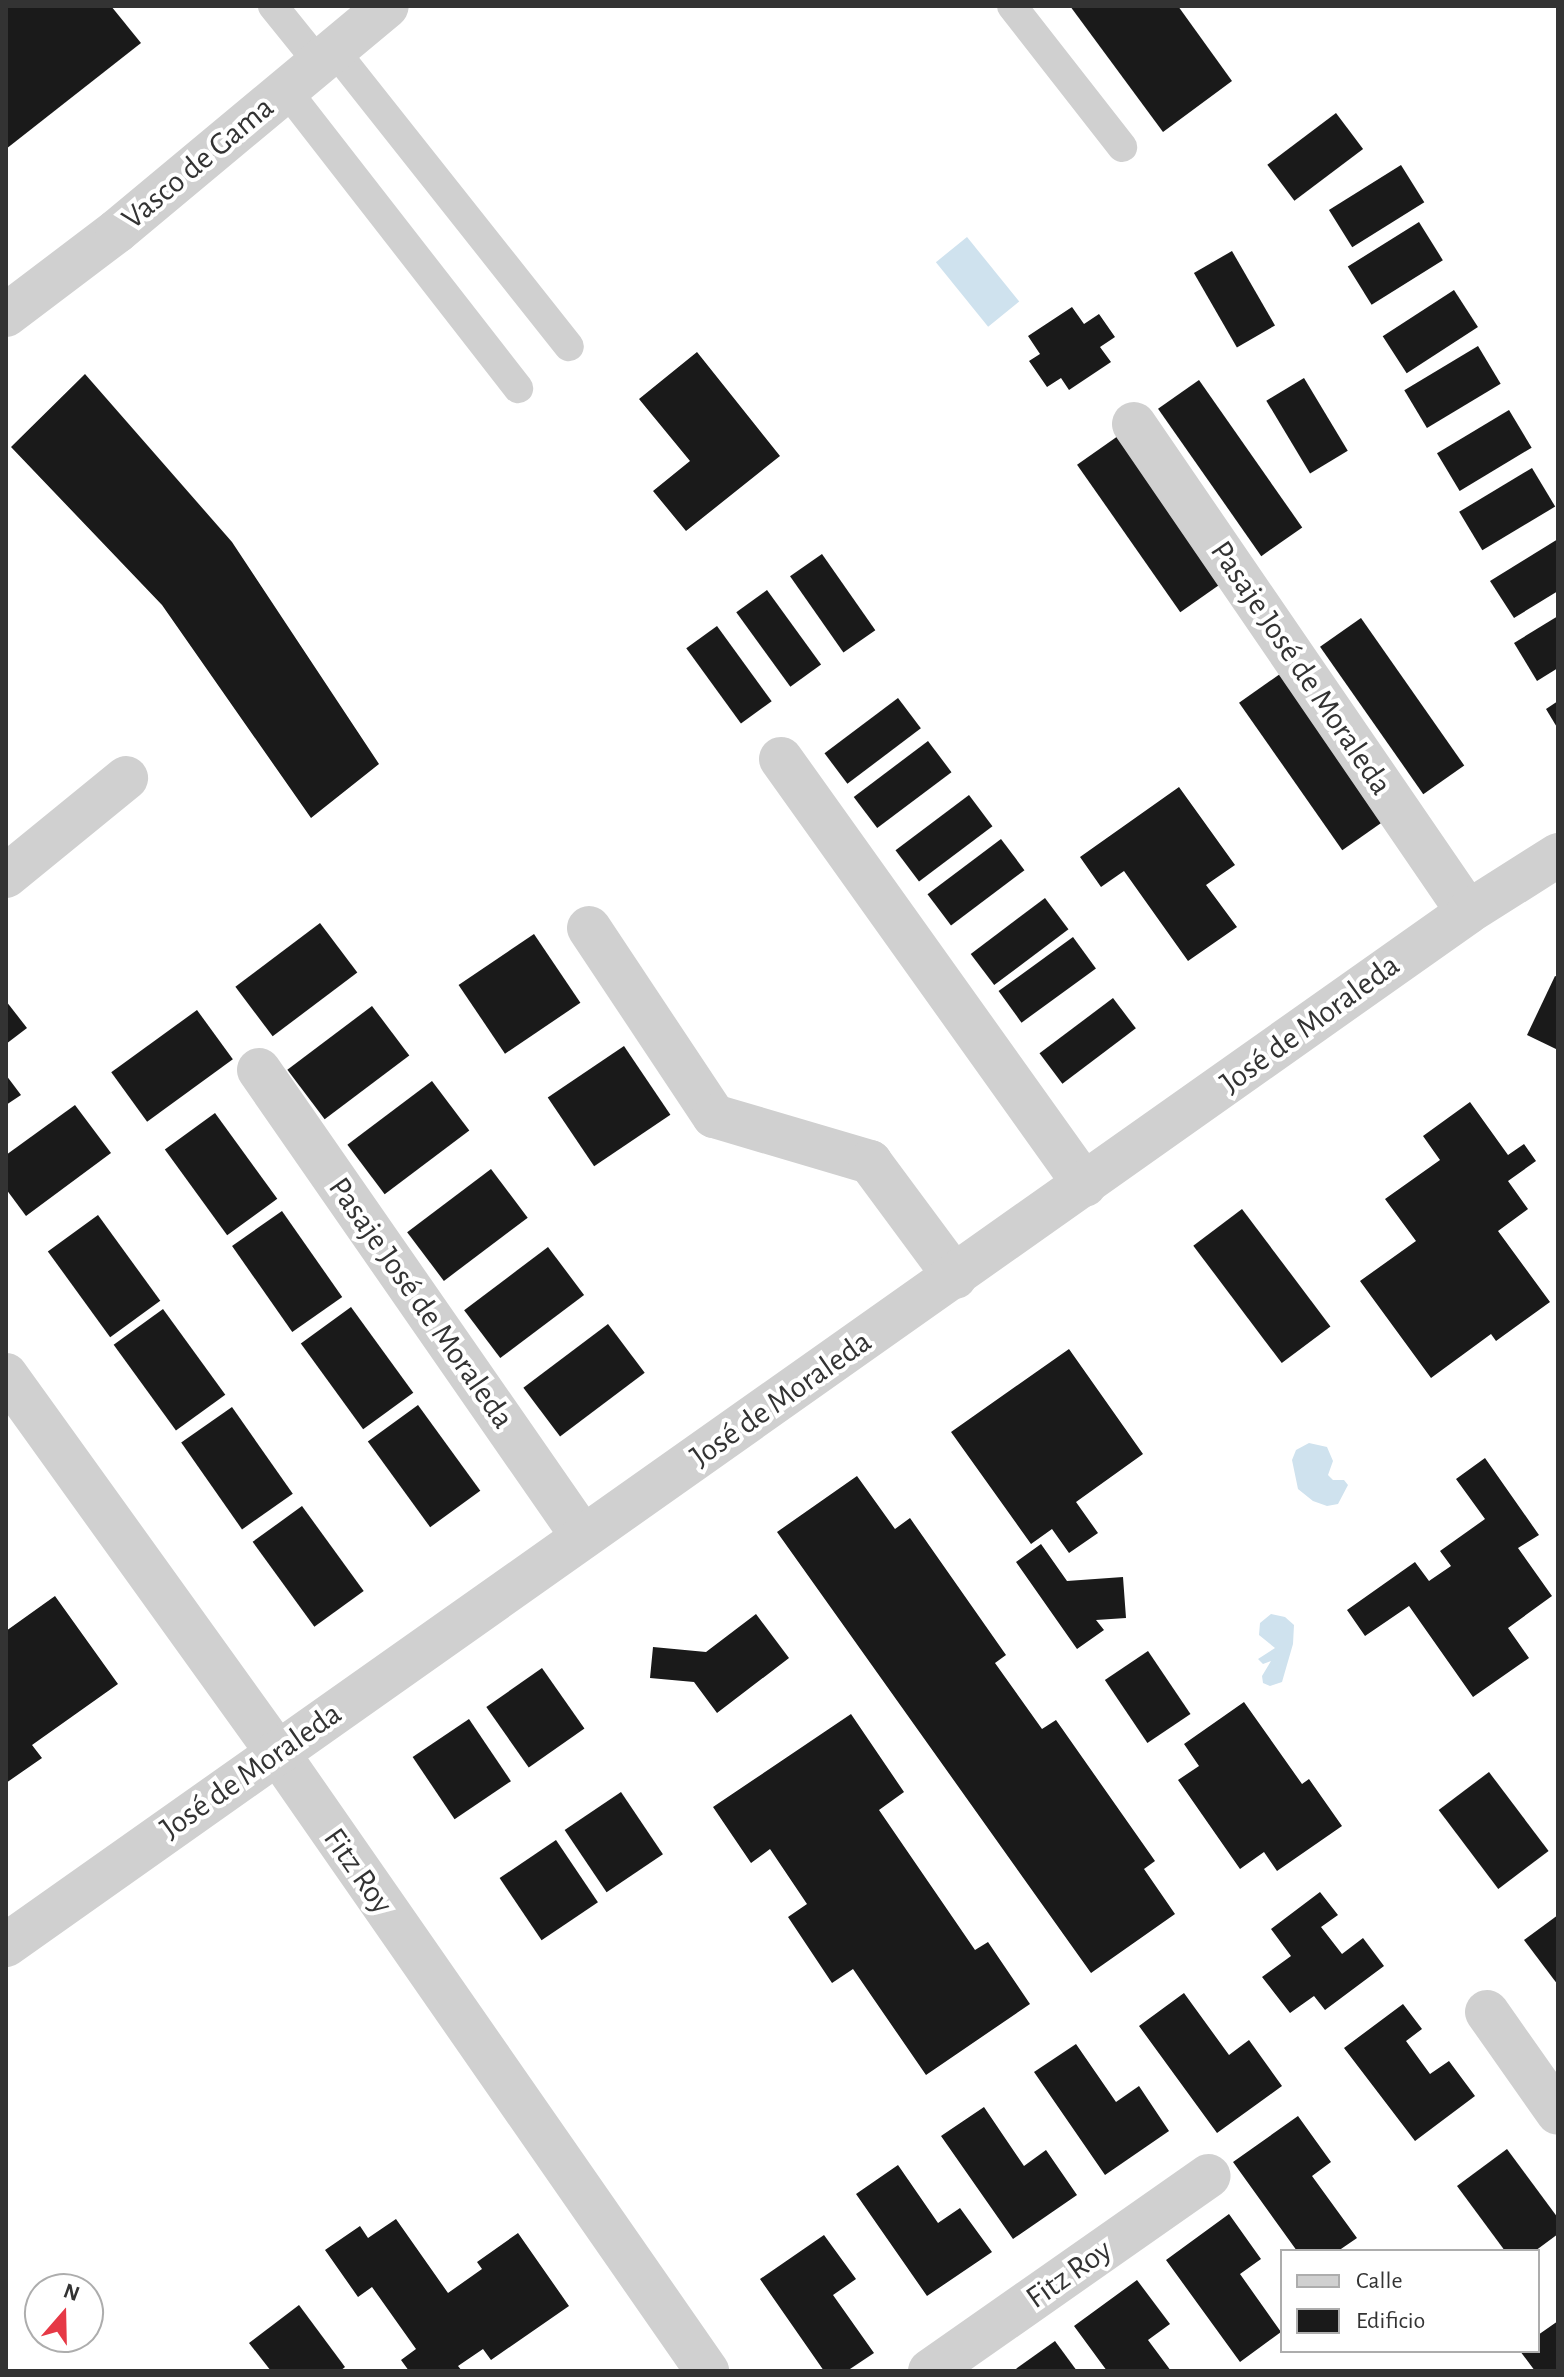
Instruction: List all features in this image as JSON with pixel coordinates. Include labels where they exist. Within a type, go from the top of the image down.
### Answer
[{"type":"street","name":"Vasco de Gama","points":[[6,315],[117,231],[387,6]]},
{"type":"street","name":"Pasaje José de Moraleda","points":[[1134,424],[1468,912]]},
{"type":"street","points":[[781,759],[1085,1185]]},
{"type":"street","points":[[6,876],[126,778]]},
{"type":"street","name":"José de Moraleda","points":[[6,1945],[1468,912],[1558,855]]},
{"type":"street","points":[[589,928],[714,1116],[870,1162],[955,1277]]},
{"type":"street","name":"Pasaje José de Moraleda","points":[[259,1070],[583,1537]]},
{"type":"street","name":"Fitz Roy","points":[[6,1375],[277,1752],[707,2371]]},
{"type":"street","points":[[1487,2012],[1558,2113]]},
{"type":"street","name":"Fitz Roy","points":[[930,2371],[1208,2176]]},
{"type":"lane","points":[[273,6],[326,56],[569,346]]},
{"type":"lane","points":[[1012,6],[1122,147]]},
{"type":"lane","points":[[286,90],[518,388]]},
{"type":"water","points":[[967,237],[1019,302],[988,327],[936,262]]},
{"type":"water","points":[[1309,1443],[1327,1447],[1333,1461],[1328,1475],[1333,1480],[1344,1480],[1348,1485],[1338,1504],[1327,1506],[1313,1501],[1298,1489],[1292,1460],[1296,1450]]},
{"type":"water","points":[[1271,1614],[1285,1617],[1294,1625],[1293,1644],[1282,1682],[1270,1686],[1263,1683],[1262,1676],[1271,1661],[1263,1664],[1258,1659],[1275,1648],[1259,1635],[1260,1623]]},
{"type":"building","points":[[6,6],[111,6],[141,43],[6,149]]},
{"type":"building","points":[[1070,6],[1178,6],[1232,81],[1163,132]]},
{"type":"building","points":[[1336,113],[1363,149],[1294,201],[1267,165]]},
{"type":"building","points":[[1401,165],[1424,202],[1352,247],[1329,210]]},
{"type":"building","points":[[1419,222],[1443,260],[1372,305],[1348,267]]},
{"type":"building","points":[[1232,251],[1275,325],[1237,347],[1194,273]]},
{"type":"building","points":[[1454,290],[1478,327],[1407,373],[1383,336]]},
{"type":"building","points":[[1072,307],[1084,324],[1099,314],[1115,337],[1100,347],[1111,362],[1069,390],[1061,378],[1047,387],[1029,361],[1040,354],[1028,336]]},
{"type":"building","points":[[1478,346],[1501,384],[1427,428],[1404,390]]},
{"type":"building","points":[[697,352],[780,456],[686,531],[653,491],[690,461],[639,399]]},
{"type":"building","points":[[85,374],[232,542],[379,764],[311,818],[162,605],[11,447]]},
{"type":"building","points":[[1304,378],[1348,451],[1310,474],[1266,401]]},
{"type":"building","points":[[1199,380],[1302,527],[1261,556],[1158,409]]},
{"type":"building","points":[[1509,410],[1532,448],[1460,491],[1437,453]]},
{"type":"building","points":[[1118,436],[1221,583],[1180,612],[1077,465]]},
{"type":"building","points":[[1532,468],[1555,507],[1482,550],[1459,512]]},
{"type":"building","points":[[1558,539],[1558,591],[1514,618],[1490,581]]},
{"type":"building","points":[[822,554],[875,630],[843,653],[790,576]]},
{"type":"building","points":[[767,590],[821,664],[790,687],[736,612]]},
{"type":"building","points":[[1558,616],[1558,668],[1537,681],[1514,643]]},
{"type":"building","points":[[1361,618],[1464,765],[1423,794],[1320,647]]},
{"type":"building","points":[[717,626],[772,701],[741,724],[686,648]]},
{"type":"building","points":[[1280,674],[1383,821],[1342,850],[1239,703]]},
{"type":"building","points":[[898,698],[921,728],[847,784],[825,753]]},
{"type":"building","points":[[1558,701],[1558,729],[1546,709]]},
{"type":"building","points":[[928,741],[951,772],[877,828],[854,797]]},
{"type":"building","points":[[1179,787],[1235,865],[1206,885],[1237,927],[1188,961],[1124,871],[1101,887],[1080,857]]},
{"type":"building","points":[[969,795],[992,826],[919,882],[896,850]]},
{"type":"building","points":[[1001,839],[1024,870],[951,926],[928,894]]},
{"type":"building","points":[[1045,898],[1068,929],[994,985],[971,954]]},
{"type":"building","points":[[320,923],[357,973],[273,1036],[235,987]]},
{"type":"building","points":[[534,934],[580,1003],[505,1054],[459,985]]},
{"type":"building","points":[[1073,937],[1096,969],[1021,1023],[999,991]]},
{"type":"building","points":[[1555,976],[1558,977],[1558,1050],[1527,1035]]},
{"type":"building","points":[[1113,998],[1136,1028],[1062,1084],[1040,1053]]},
{"type":"building","points":[[6,1001],[27,1028],[6,1044]]},
{"type":"building","points":[[372,1006],[409,1056],[325,1119],[287,1070]]},
{"type":"building","points":[[197,1010],[233,1059],[147,1122],[111,1072]]},
{"type":"building","points":[[624,1046],[670,1115],[594,1166],[548,1097]]},
{"type":"building","points":[[6,1075],[21,1095],[6,1105]]},
{"type":"building","points":[[432,1081],[469,1131],[385,1194],[347,1145]]},
{"type":"building","points":[[1470,1102],[1508,1155],[1524,1144],[1536,1161],[1508,1181],[1528,1209],[1498,1231],[1550,1302],[1496,1341],[1491,1334],[1431,1378],[1360,1281],[1416,1241],[1385,1199],[1440,1160],[1423,1136]]},
{"type":"building","points":[[75,1105],[111,1153],[26,1216],[6,1189],[6,1155]]},
{"type":"building","points":[[215,1113],[277,1199],[227,1235],[165,1149]]},
{"type":"building","points":[[491,1169],[528,1218],[444,1281],[407,1232]]},
{"type":"building","points":[[1242,1209],[1330,1326],[1282,1363],[1193,1246]]},
{"type":"building","points":[[282,1211],[342,1297],[292,1332],[232,1246]]},
{"type":"building","points":[[98,1215],[160,1301],[110,1337],[48,1251]]},
{"type":"building","points":[[548,1247],[584,1295],[500,1358],[464,1310]]},
{"type":"building","points":[[351,1307],[413,1393],[363,1429],[301,1343]]},
{"type":"building","points":[[163,1309],[225,1395],[176,1431],[114,1345]]},
{"type":"building","points":[[608,1324],[645,1373],[560,1437],[523,1388]]},
{"type":"building","points":[[1069,1349],[1143,1454],[1076,1502],[1098,1533],[1069,1553],[1052,1529],[1031,1544],[951,1432]]},
{"type":"building","points":[[418,1405],[480,1491],[430,1527],[368,1441]]},
{"type":"building","points":[[232,1407],[293,1494],[242,1529],[181,1443]]},
{"type":"building","points":[[1485,1458],[1539,1535],[1518,1548],[1552,1596],[1508,1628],[1529,1658],[1473,1697],[1409,1606],[1365,1636],[1347,1610],[1415,1562],[1429,1581],[1451,1566],[1440,1551],[1485,1519],[1456,1479]]},
{"type":"building","points":[[857,1476],[895,1529],[910,1518],[1006,1655],[995,1663],[1042,1729],[1056,1720],[1155,1861],[1144,1869],[1175,1914],[1091,1973],[777,1532]]},
{"type":"building","points":[[302,1506],[364,1591],[314,1627],[253,1542]]},
{"type":"building","points":[[1041,1544],[1067,1581],[1123,1577],[1126,1618],[1096,1620],[1104,1630],[1077,1649],[1016,1562]]},
{"type":"building","points":[[55,1596],[118,1684],[32,1745],[42,1758],[6,1783],[6,1631]]},
{"type":"building","points":[[756,1614],[789,1658],[717,1713],[694,1682],[650,1678],[653,1647],[706,1652]]},
{"type":"building","points":[[1148,1651],[1190,1714],[1147,1743],[1105,1680]]},
{"type":"building","points":[[542,1668],[584,1729],[529,1768],[486,1707]]},
{"type":"building","points":[[1244,1702],[1302,1784],[1309,1779],[1342,1826],[1277,1871],[1264,1852],[1240,1869],[1178,1780],[1199,1766],[1184,1744]]},
{"type":"building","points":[[851,1714],[904,1792],[879,1810],[975,1950],[988,1942],[1030,2004],[926,2075],[853,1969],[832,1983],[788,1917],[807,1904],[770,1849],[751,1863],[713,1807]]},
{"type":"building","points":[[469,1719],[511,1781],[455,1819],[413,1757]]},
{"type":"building","points":[[1489,1772],[1549,1851],[1498,1889],[1439,1810]]},
{"type":"building","points":[[621,1792],[663,1854],[607,1892],[565,1830]]},
{"type":"building","points":[[556,1840],[598,1902],[542,1940],[500,1878]]},
{"type":"building","points":[[1320,1892],[1338,1915],[1321,1927],[1342,1954],[1363,1938],[1384,1966],[1325,2010],[1314,1996],[1290,2013],[1262,1977],[1291,1956],[1271,1929]]},
{"type":"building","points":[[1558,1915],[1558,1985],[1524,1940]]},
{"type":"building","points":[[1184,1993],[1229,2055],[1249,2040],[1282,2086],[1217,2133],[1139,2026]]},
{"type":"building","points":[[1403,2004],[1422,2029],[1406,2041],[1430,2074],[1449,2061],[1475,2096],[1415,2141],[1344,2048]]},
{"type":"building","points":[[1076,2044],[1116,2102],[1139,2086],[1169,2131],[1105,2175],[1034,2072]]},
{"type":"building","points":[[984,2107],[1024,2166],[1046,2150],[1077,2195],[1013,2239],[941,2136]]},
{"type":"building","points":[[1298,2116],[1331,2162],[1312,2176],[1357,2238],[1341,2249],[1296,2249],[1233,2162]]},
{"type":"building","points":[[1507,2149],[1558,2218],[1558,2234],[1538,2249],[1504,2249],[1457,2186]]},
{"type":"building","points":[[898,2165],[938,2223],[960,2208],[992,2252],[927,2296],[856,2194]]},
{"type":"building","points":[[1229,2214],[1261,2259],[1240,2274],[1280,2333],[1240,2362],[1166,2260]]},
{"type":"building","points":[[396,2219],[448,2293],[482,2269],[477,2262],[518,2233],[569,2306],[491,2360],[483,2349],[458,2366],[462,2371],[409,2371],[401,2360],[416,2349],[372,2287],[358,2297],[325,2250],[360,2226],[368,2238]]},
{"type":"building","points":[[824,2235],[856,2279],[833,2295],[874,2353],[847,2371],[824,2371],[760,2279]]},
{"type":"building","points":[[1137,2280],[1170,2324],[1148,2340],[1171,2371],[1107,2371],[1074,2326]]},
{"type":"building","points":[[299,2305],[345,2367],[340,2371],[271,2371],[249,2343]]},
{"type":"building","points":[[1558,2321],[1558,2371],[1535,2371],[1522,2353],[1540,2353],[1540,2334]]},
{"type":"building","points":[[1055,2341],[1077,2371],[1013,2371]]}]
